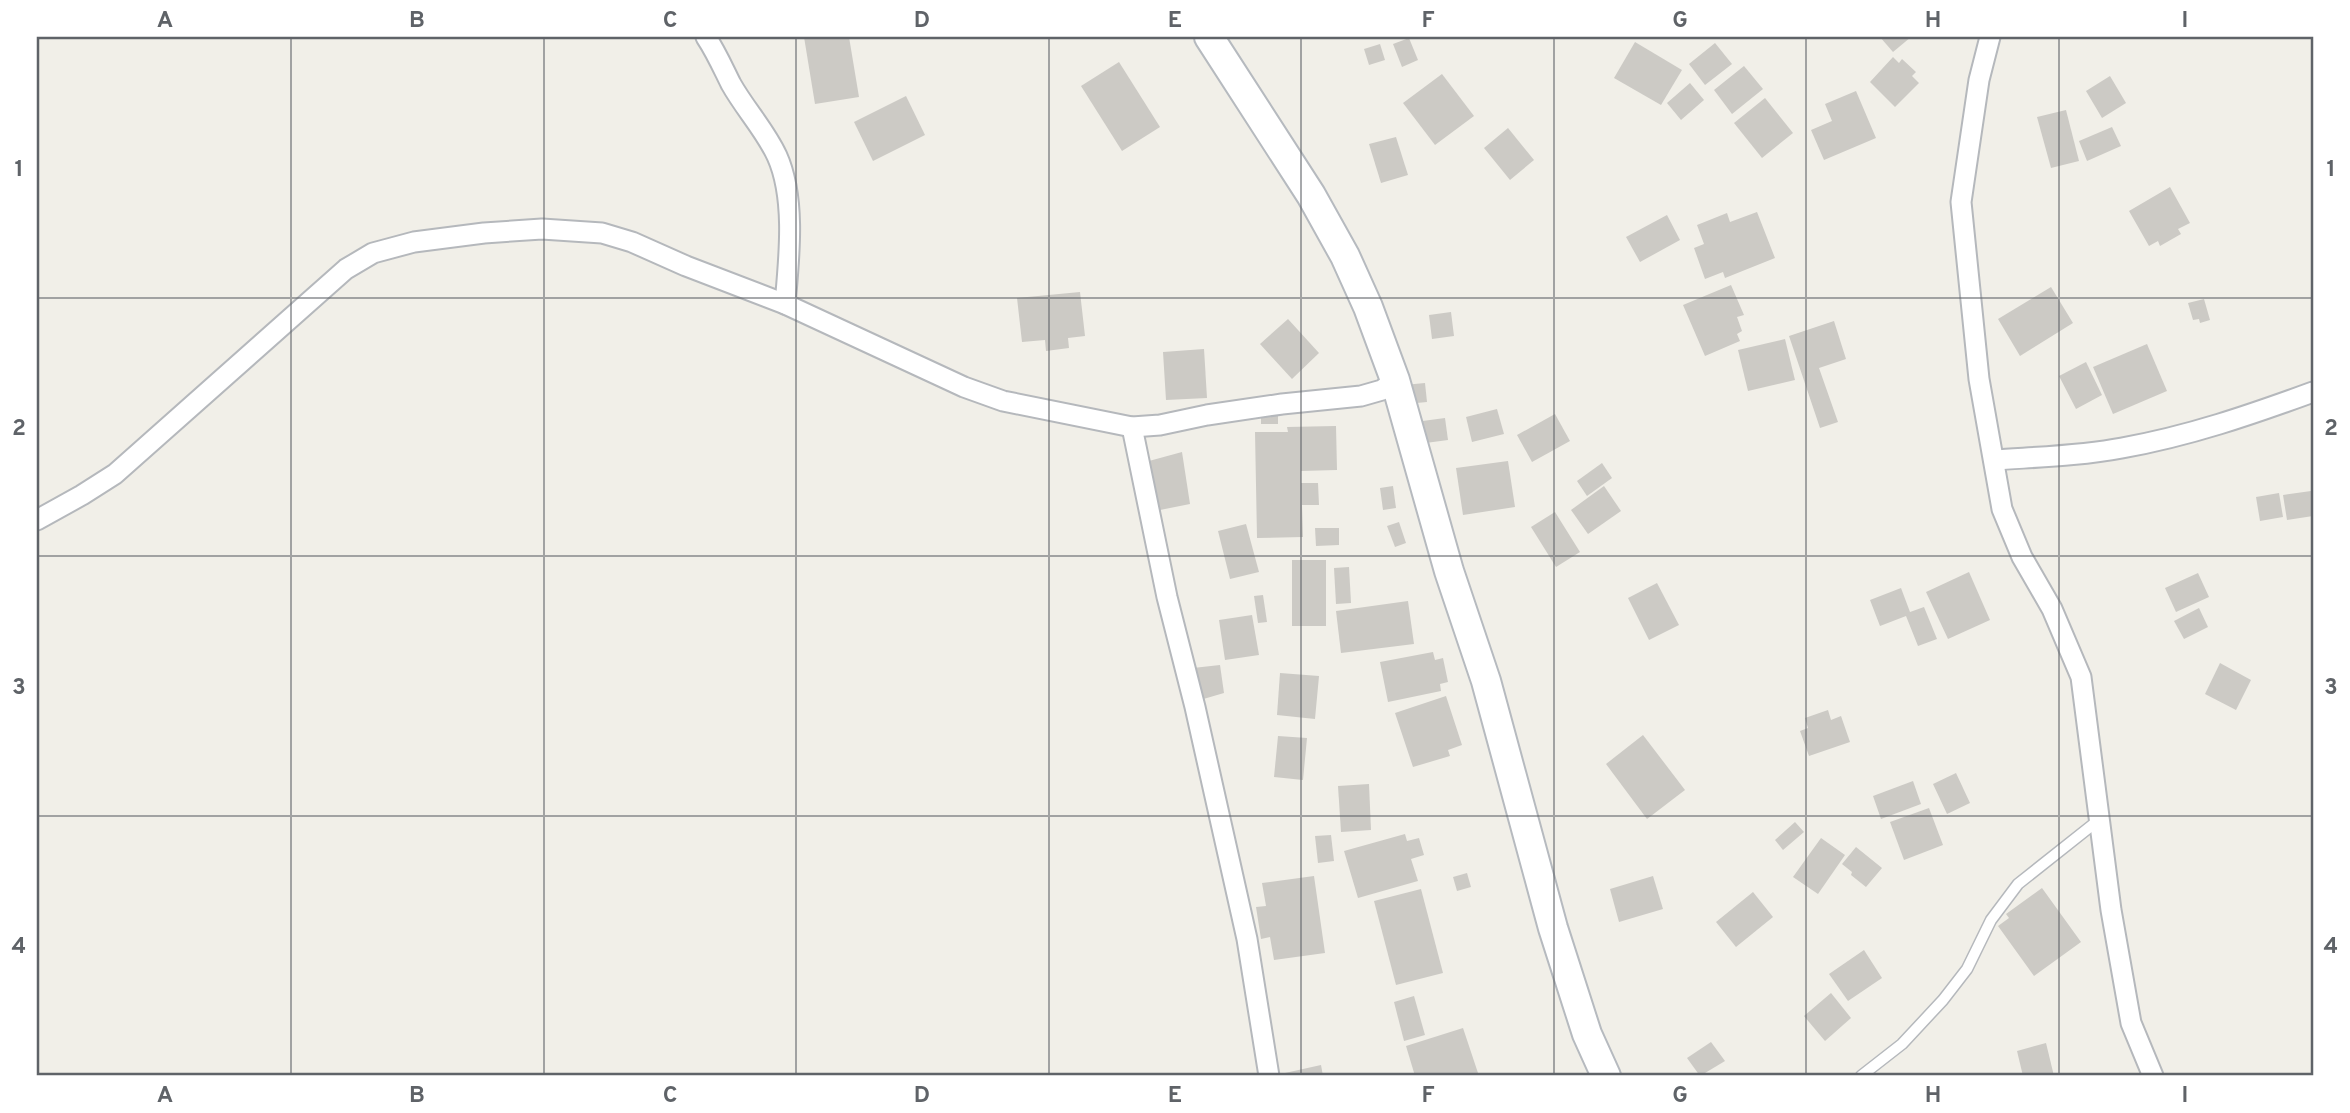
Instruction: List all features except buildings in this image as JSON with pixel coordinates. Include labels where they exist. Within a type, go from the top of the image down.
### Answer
[{"type":"street","points":[[706,37],[715,49],[732,85],[764,131],[779,159],[791,238],[785,304]]},
{"type":"street","points":[[1209,37],[1311,195],[1345,256],[1368,307],[1395,380],[1449,571],[1486,681],[1553,928],[1587,1034],[1606,1076]]},
{"type":"street","points":[[1990,37],[1979,80],[1961,202],[1979,379],[2002,509],[2022,558],[2052,609],[2081,677],[2111,910],[2131,1023],[2153,1076]]},
{"type":"street","points":[[37,520],[115,474],[346,269],[373,253],[414,242],[484,233],[542,229],[602,233],[632,242],[785,304],[964,387],[1003,401],[1132,427],[1160,425],[1282,404],[1361,396],[1382,390],[1395,380]]},
{"type":"street","points":[[1994,460],[2120,449],[2182,436],[2233,421],[2313,391]]},
{"type":"street","points":[[1132,427],[1167,597],[1195,707],[1247,939],[1269,1076]]},
{"type":"lane","points":[[1861,1076],[1902,1044],[1943,1000],[1967,969],[1991,920],[2018,884],[2100,819]]}]
